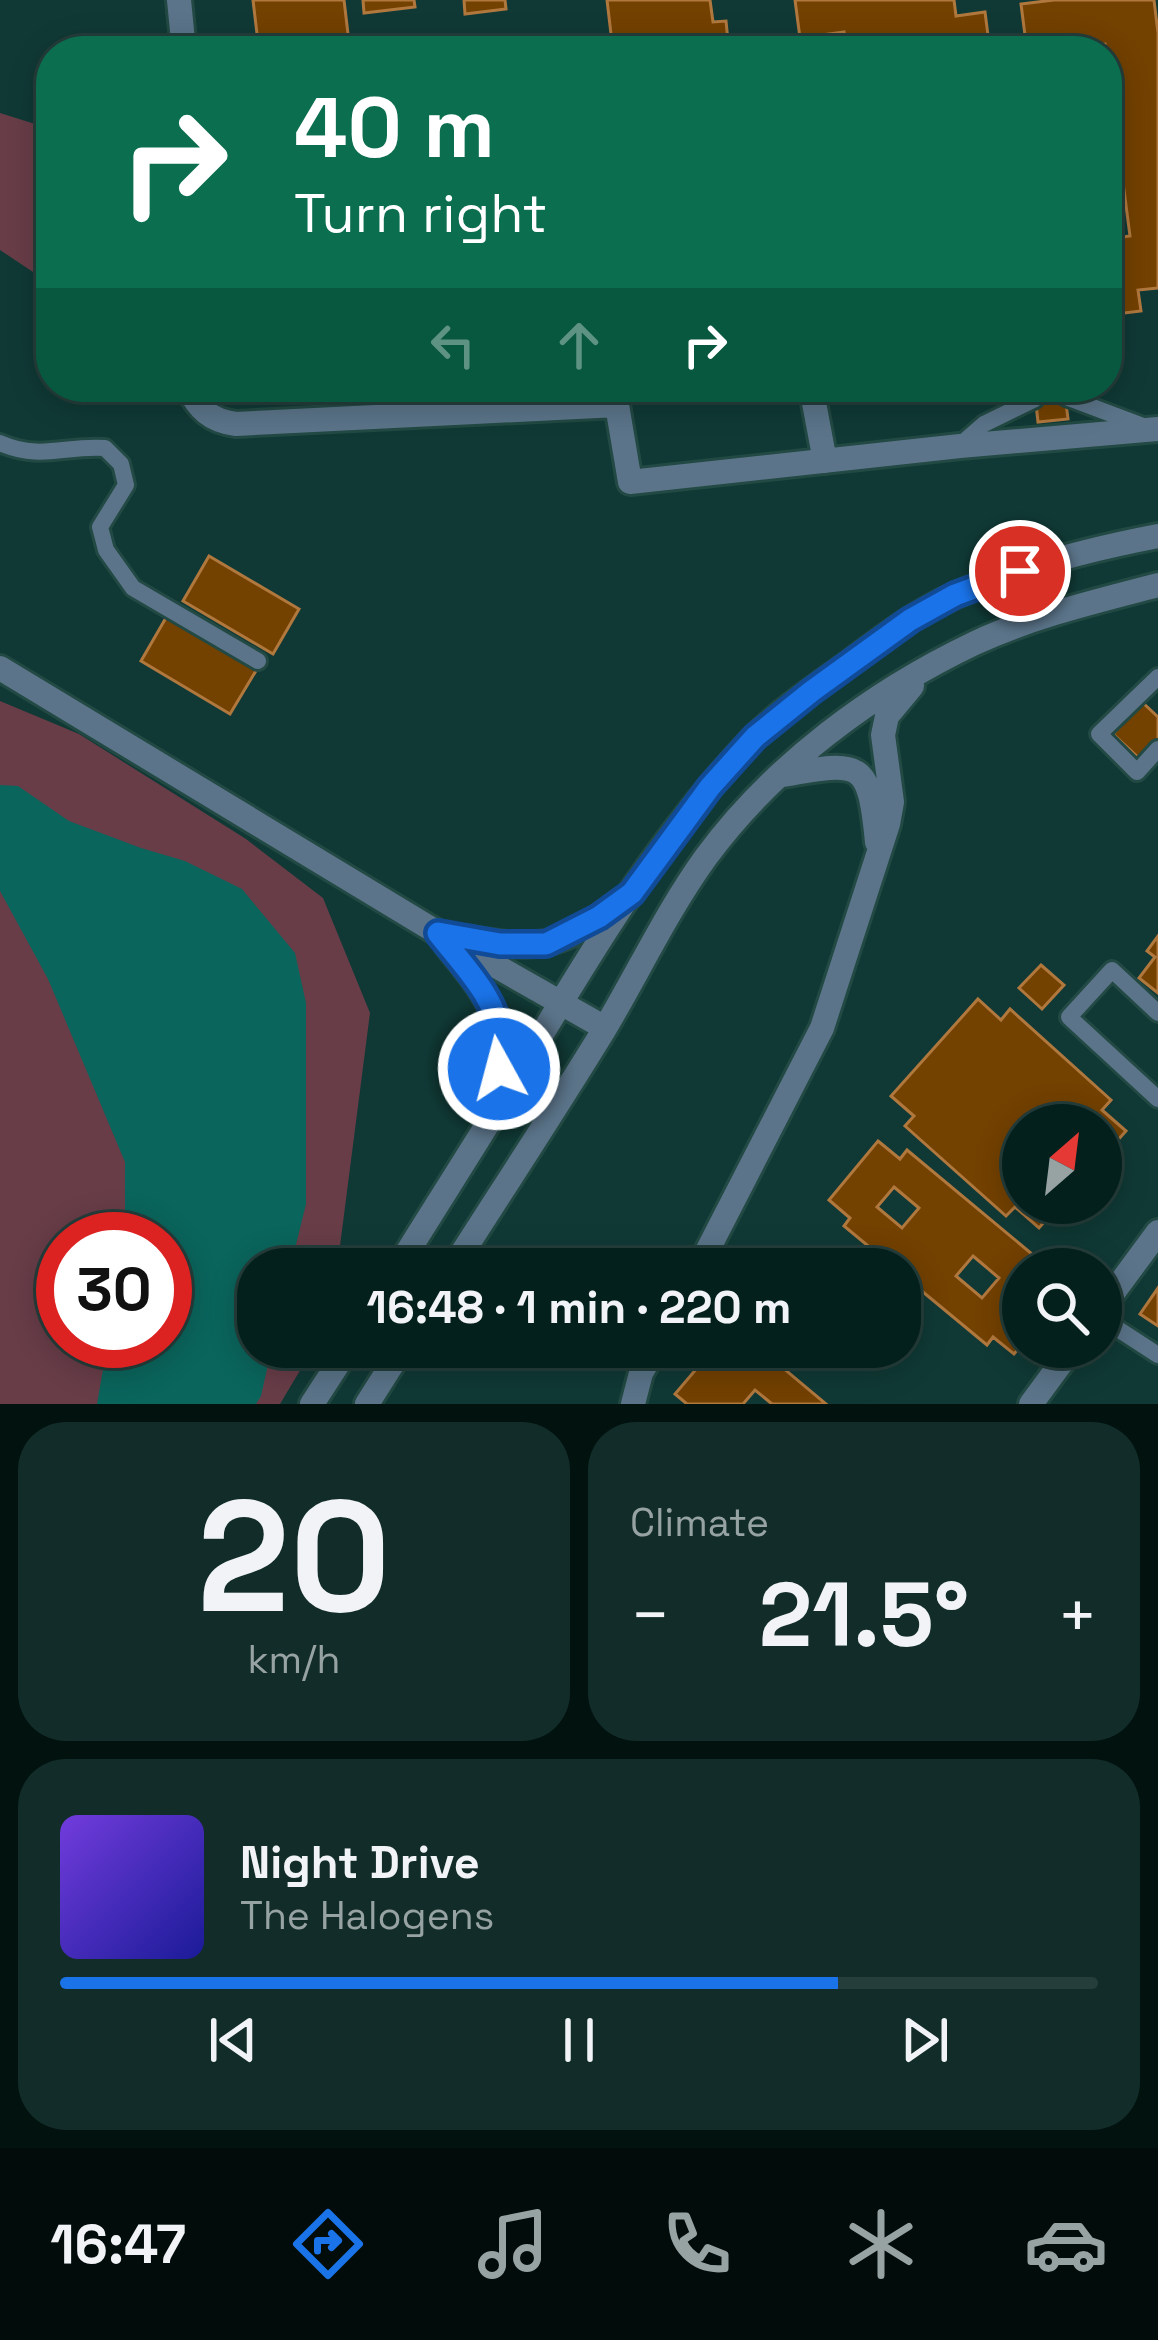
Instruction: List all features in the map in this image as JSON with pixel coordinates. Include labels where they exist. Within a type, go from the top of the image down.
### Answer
[{"type":"street","points":[[179,0],[183,36]]},
{"type":"street","points":[[197,402],[210,417],[236,424],[536,402]]},
{"type":"street","points":[[619,402],[630,482],[1156,429]]},
{"type":"street","points":[[814,402],[825,461]]},
{"type":"street","points":[[410,1248],[632,893],[710,787],[755,737],[910,620],[955,595],[1109,545],[1158,536]]},
{"type":"street","points":[[465,1248],[605,1028],[706,857],[780,775],[840,724],[927,668],[978,642],[1069,608],[1158,586]]},
{"type":"street","points":[[0,668],[438,933],[605,1028]]},
{"type":"street","points":[[709,1248],[822,1028],[892,802],[883,735],[887,716],[927,668]]},
{"type":"street","points":[[780,775],[837,766],[856,772],[869,786],[878,851]]},
{"type":"street","points":[[438,933],[500,944],[546,944],[632,893]]},
{"type":"street","points":[[438,933],[479,987],[497,1020],[499,1069],[487,1126]]},
{"type":"street","points":[[1122,1284],[1158,1232]]},
{"type":"street","points":[[312,1404],[335,1368]]},
{"type":"street","points":[[367,1404],[390,1368]]},
{"type":"street","points":[[633,1404],[644,1368]]},
{"type":"street","points":[[1031,1404],[1058,1368]]},
{"type":"lane","points":[[959,446],[984,424],[1029,402]]},
{"type":"lane","points":[[1076,402],[1156,429]]},
{"type":"lane","points":[[0,443],[48,453],[105,448],[122,464],[126,485],[100,527],[106,550],[133,588],[258,661]]},
{"type":"lane","points":[[1158,677],[1100,734],[1137,772],[1158,749]]},
{"type":"lane","points":[[1158,1012],[1112,970],[1069,1017],[1158,1099]]},
{"type":"lane","points":[[1122,1329],[1158,1355]]},
{"type":"shaded area","points":[[0,0],[1158,0],[1158,1404],[0,1404]]},
{"type":"shaded area","points":[[0,113],[36,124],[36,274],[0,250]]},
{"type":"shaded area","points":[[0,701],[79,734],[246,839],[323,898],[370,1013],[340,1248],[237,1248],[237,1368],[301,1368],[280,1404],[0,1404]]},
{"type":"water","points":[[0,785],[18,786],[69,821],[185,861],[242,889],[295,953],[306,1003],[306,1204],[295,1248],[237,1248],[237,1368],[267,1368],[256,1404],[97,1404],[103,1368],[192,1368],[192,1212],[125,1212],[125,1162],[48,979],[0,891]]},
{"type":"building","points":[[253,0],[344,0],[348,36],[257,36]]},
{"type":"building","points":[[363,0],[414,0],[415,7],[364,13]]},
{"type":"building","points":[[464,0],[505,0],[506,9],[465,14]]},
{"type":"building","points":[[607,0],[710,0],[713,22],[726,21],[728,36],[611,36]]},
{"type":"building","points":[[795,0],[954,0],[956,16],[985,12],[988,36],[845,36],[844,32],[800,36]]},
{"type":"building","points":[[1154,0],[1158,288],[1138,290],[1141,311],[1122,313],[1122,237],[1130,236],[1122,175],[1122,36],[1025,36],[1021,4]]},
{"type":"building","points":[[1036,402],[1066,402],[1068,419],[1038,422]]},
{"type":"building","points":[[209,556],[299,609],[273,654],[183,601]]},
{"type":"building","points":[[167,616],[257,669],[230,714],[141,661]]},
{"type":"building","points":[[1142,702],[1158,717],[1158,739],[1140,759],[1113,734]]},
{"type":"building","points":[[1158,936],[1158,993],[1139,978],[1155,957],[1147,951]]},
{"type":"building","points":[[1041,965],[1064,985],[1042,1009],[1019,988]]},
{"type":"building","points":[[978,999],[1001,1020],[1010,1009],[1111,1100],[1107,1104],[1002,1104],[1002,1212],[905,1126],[914,1116],[891,1096]]},
{"type":"building","points":[[878,1141],[900,1159],[907,1150],[1025,1248],[1002,1248],[1002,1344],[993,1337],[987,1345],[921,1290],[921,1248],[871,1248],[844,1226],[850,1218],[829,1200]],"holes":[[[894,1187],[919,1208],[902,1228],[877,1207]],[[973,1256],[999,1278],[982,1298],[956,1276]]]},
{"type":"building","points":[[1158,1288],[1158,1326],[1140,1314]]},
{"type":"building","points":[[697,1368],[783,1368],[826,1404],[772,1404],[755,1390],[743,1404],[687,1404],[675,1394]]},
{"type":"route","points":[[499,1069],[497,1020],[487,998],[438,933],[500,944],[546,944],[599,917],[632,893],[710,787],[755,737],[910,620],[955,595],[1020,571]]}]
